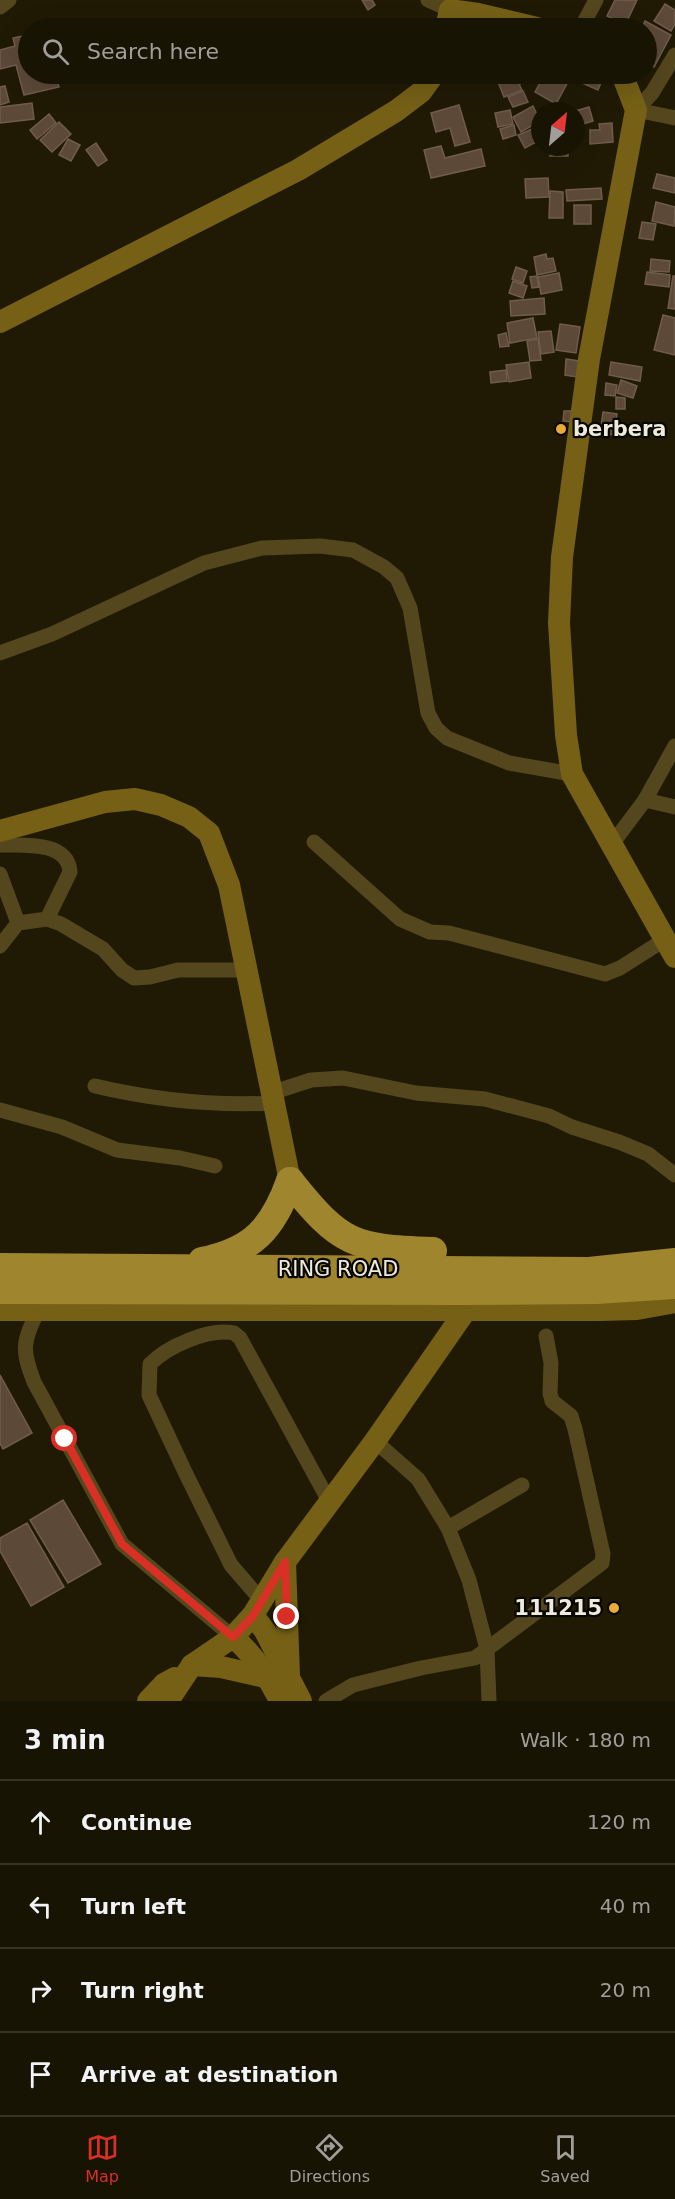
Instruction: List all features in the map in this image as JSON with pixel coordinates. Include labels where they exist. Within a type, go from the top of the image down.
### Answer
[{"type":"highway","points":[[152,1269],[219,1258],[256,1239],[268,1227],[290,1181],[328,1226],[356,1244],[411,1250],[583,1255],[675,1249]]},
{"type":"highway","name":"RING ROAD","points":[[0,1267],[589,1271],[675,1262]]},
{"type":"highway","name":"RING ROAD","points":[[0,1290],[483,1291],[596,1290],[675,1285]]},
{"type":"street","points":[[0,7],[9,0]]},
{"type":"street","points":[[428,0],[447,18]]},
{"type":"street","points":[[586,18],[596,0]]},
{"type":"street","points":[[454,18],[478,14],[495,18]]},
{"type":"street","points":[[636,110],[652,93],[675,55]]},
{"type":"street","points":[[0,322],[298,170],[396,111],[421,92],[427,84]]},
{"type":"street","points":[[314,842],[400,918],[430,932],[449,933],[605,974],[669,949],[572,774],[566,735],[560,623],[562,558],[590,359],[636,110],[626,84]]},
{"type":"street","points":[[636,110],[675,118]]},
{"type":"street","points":[[0,653],[52,634],[204,563],[262,548],[320,546],[353,550],[384,567],[397,578],[410,608],[428,713],[436,728],[447,738],[510,763],[572,774]]},
{"type":"street","points":[[612,844],[645,800],[675,746]]},
{"type":"street","points":[[0,831],[105,802],[125,800],[161,805],[189,817],[209,833],[221,860],[290,1181]]},
{"type":"street","points":[[645,800],[675,807]]},
{"type":"street","points":[[0,845],[44,847],[62,854],[69,863],[69,872],[47,919]]},
{"type":"street","points":[[0,874],[18,923]]},
{"type":"street","points":[[0,946],[18,923],[47,919],[103,949],[122,970],[134,978],[150,977],[178,970],[245,970]]},
{"type":"street","points":[[95,1086],[168,1101],[228,1105],[272,1098],[310,1080],[343,1078],[416,1093],[485,1099],[549,1116],[572,1127],[619,1142],[648,1154],[675,1175]]},
{"type":"street","points":[[0,1110],[62,1127],[117,1150],[180,1158],[215,1166]]},
{"type":"street","points":[[0,1310],[637,1309],[675,1302]]},
{"type":"street","points":[[38,1310],[27,1334],[24,1355],[34,1382],[122,1544],[279,1677],[301,1701]]},
{"type":"street","points":[[148,1701],[170,1695],[188,1669],[233,1637],[257,1608],[285,1562],[375,1441],[466,1310]]},
{"type":"street","points":[[279,1677],[257,1608],[231,1565],[149,1395],[150,1364],[161,1352],[191,1339],[234,1333],[240,1338],[329,1501]]},
{"type":"street","points":[[326,1701],[353,1685],[421,1668],[475,1658],[602,1563],[603,1554],[571,1416],[552,1401],[550,1394],[551,1363],[546,1336]]},
{"type":"street","points":[[375,1441],[418,1479],[448,1528],[469,1580],[487,1649],[489,1701]]},
{"type":"street","points":[[448,1528],[522,1485]]},
{"type":"street","points":[[280,1701],[279,1677],[285,1562]]},
{"type":"street","points":[[188,1669],[221,1667],[279,1677]]},
{"type":"building","points":[[362,0],[372,0],[375,5],[368,10]]},
{"type":"building","points":[[615,0],[637,0],[628,18],[607,16]]},
{"type":"building","points":[[665,4],[675,10],[675,24],[671,31],[657,23],[656,18]]},
{"type":"building","points":[[657,27],[671,35],[657,61]]},
{"type":"building","points":[[18,37],[18,72],[16,65],[0,69],[0,50],[15,46],[13,38]]},
{"type":"building","points":[[21,84],[58,84],[59,87],[24,95]]},
{"type":"building","points":[[499,84],[519,84],[522,90],[504,97]]},
{"type":"building","points":[[539,84],[567,84],[557,102],[552,102],[535,92]]},
{"type":"building","points":[[584,84],[600,84],[598,90]]},
{"type":"building","points":[[5,86],[9,102],[0,105],[0,87]]},
{"type":"building","points":[[523,91],[528,102],[513,107],[508,97]]},
{"type":"building","points":[[32,103],[34,119],[0,123],[0,107]]},
{"type":"building","points":[[459,105],[470,142],[455,146],[450,128],[436,132],[431,113]]},
{"type":"building","points":[[531,107],[531,126],[521,132],[513,117]]},
{"type":"building","points":[[589,107],[593,121],[585,123],[585,108]]},
{"type":"building","points":[[510,110],[513,124],[498,127],[495,113]]},
{"type":"building","points":[[49,114],[56,123],[37,139],[30,130]]},
{"type":"building","points":[[59,122],[71,134],[52,152],[40,140]]},
{"type":"building","points":[[612,123],[613,142],[590,144],[590,130],[600,130],[599,124]]},
{"type":"building","points":[[514,125],[516,135],[503,139],[500,129]]},
{"type":"building","points":[[531,129],[531,145],[525,148],[518,135]]},
{"type":"building","points":[[68,139],[80,145],[71,161],[59,155]]},
{"type":"building","points":[[96,143],[107,160],[98,166],[86,150]]},
{"type":"building","points":[[441,146],[445,158],[481,149],[485,166],[431,178],[424,150]]},
{"type":"building","points":[[657,174],[675,178],[675,193],[653,188]]},
{"type":"building","points":[[548,178],[549,197],[526,198],[525,179]]},
{"type":"building","points":[[601,188],[602,199],[567,201],[566,190]]},
{"type":"building","points":[[550,191],[563,192],[563,218],[549,218]]},
{"type":"building","points":[[656,202],[675,207],[674,226],[652,221]]},
{"type":"building","points":[[574,205],[591,205],[591,224],[574,224]]},
{"type":"building","points":[[642,222],[656,224],[653,240],[639,238]]},
{"type":"building","points":[[546,254],[547,259],[553,258],[556,271],[537,275],[534,257]]},
{"type":"building","points":[[651,259],[670,261],[669,272],[650,271]]},
{"type":"building","points":[[516,267],[527,271],[523,283],[512,279]]},
{"type":"building","points":[[647,272],[670,275],[669,287],[645,284]]},
{"type":"building","points":[[559,273],[562,290],[541,294],[538,277]]},
{"type":"building","points":[[537,276],[539,287],[532,288],[530,277]]},
{"type":"building","points":[[673,276],[675,276],[675,309],[668,308]]},
{"type":"building","points":[[513,281],[527,286],[523,298],[509,293]]},
{"type":"building","points":[[544,298],[545,314],[511,316],[510,301]]},
{"type":"building","points":[[663,315],[675,318],[675,355],[654,350]]},
{"type":"building","points":[[533,318],[537,338],[510,343],[507,323]]},
{"type":"building","points":[[560,324],[580,327],[576,353],[556,350]]},
{"type":"building","points":[[551,331],[554,352],[541,354],[538,332]]},
{"type":"building","points":[[506,333],[509,346],[500,347],[498,335]]},
{"type":"building","points":[[538,339],[541,360],[530,361],[527,341]]},
{"type":"building","points":[[566,359],[579,361],[577,377],[565,375]]},
{"type":"building","points":[[529,362],[531,378],[509,382],[506,365]]},
{"type":"building","points":[[611,362],[642,367],[640,381],[609,375]]},
{"type":"building","points":[[506,370],[507,381],[491,383],[490,372]]},
{"type":"building","points":[[621,380],[637,386],[633,398],[617,393]]},
{"type":"building","points":[[606,383],[617,385],[615,396],[605,395]]},
{"type":"building","points":[[616,397],[625,398],[625,409],[616,409]]},
{"type":"building","points":[[564,411],[574,411],[573,422],[563,421]]},
{"type":"building","points":[[603,412],[617,414],[614,435],[600,433]]},
{"type":"building","points":[[0,1375],[32,1433],[3,1449],[0,1443]]},
{"type":"building","points":[[63,1500],[101,1564],[68,1583],[30,1520]]},
{"type":"building","points":[[27,1523],[64,1587],[31,1606],[0,1551],[0,1538]]},
{"type":"place","name":"berbera","points":[[561,429]]},
{"type":"place","name":"111215","points":[[614,1608]]},
{"type":"route","points":[[65,1439],[122,1544],[149,1569],[233,1637],[253,1616],[285,1562],[287,1617]]}]
